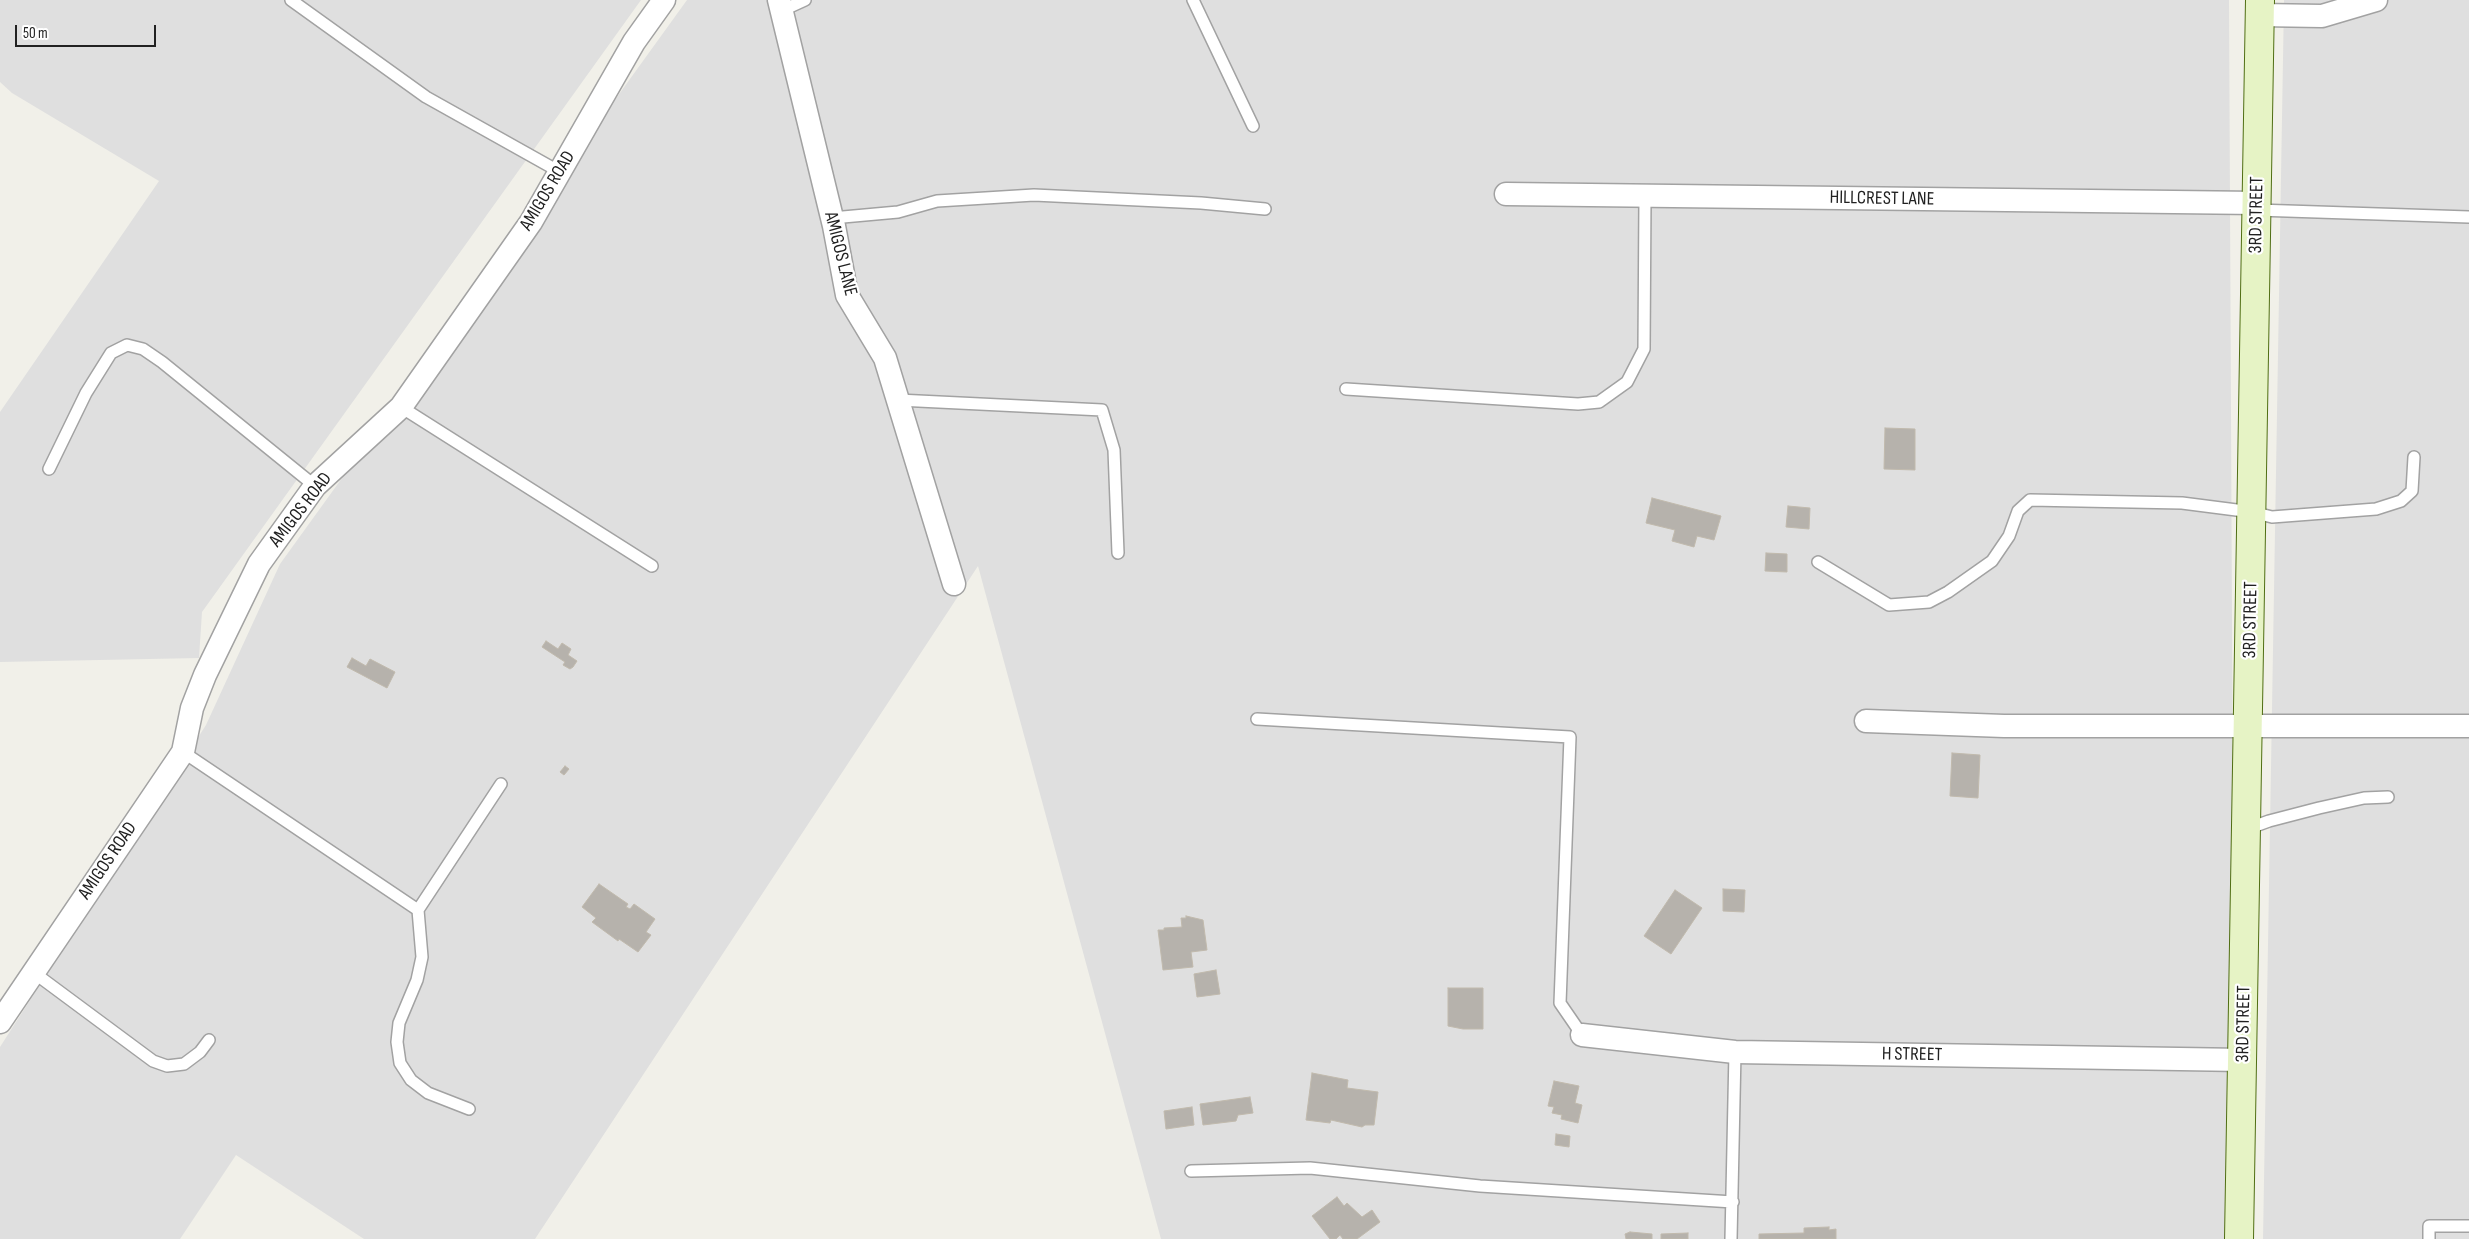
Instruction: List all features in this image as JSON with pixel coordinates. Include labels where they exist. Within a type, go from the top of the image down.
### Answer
[{"type":"main road","name":"3RD STREET","points":[[2239,1239],[2260,8]]},
{"type":"street","name":"AMIGOS ROAD","points":[[0,1022],[32,972],[183,752],[192,708],[204,675],[259,564],[315,486],[401,407],[531,222],[634,42],[664,0]]},
{"type":"street","points":[[2260,8],[2322,16],[2376,0]]},
{"type":"street","name":"AMIGOS LANE","points":[[780,6],[832,218],[847,295],[885,358],[954,584]]},
{"type":"street","name":"HILLCREST LANE","points":[[1506,194],[2257,207]]},
{"type":"street","points":[[1866,721],[2004,726],[2469,726]]},
{"type":"street","name":"H STREET","points":[[1582,1035],[1735,1052],[2243,1060]]},
{"type":"lane","points":[[291,0],[426,97],[560,172]]},
{"type":"lane","points":[[780,6],[805,0]]},
{"type":"lane","points":[[1193,0],[1253,126]]},
{"type":"lane","points":[[832,218],[898,212],[937,201],[1034,195],[1201,203],[1265,209]]},
{"type":"lane","points":[[1346,389],[1578,404],[1599,402],[1627,382],[1644,349],[1645,197]]},
{"type":"lane","points":[[2257,207],[2469,217]]},
{"type":"lane","points":[[49,468],[91,385],[111,354],[127,345],[143,349],[162,362],[315,486]]},
{"type":"lane","points":[[898,400],[1102,410],[1114,450],[1118,553]]},
{"type":"lane","points":[[401,407],[652,566]]},
{"type":"lane","points":[[1818,562],[1889,605],[1929,602],[1948,592],[1992,561],[2009,536],[2018,511],[2030,500],[2182,503],[2252,512],[2272,517],[2376,509],[2401,501],[2412,491],[2414,457]]},
{"type":"lane","points":[[1257,719],[1570,737],[1560,1003],[1582,1035]]},
{"type":"lane","points":[[183,752],[418,910]]},
{"type":"lane","points":[[469,1109],[428,1093],[411,1080],[400,1063],[397,1042],[399,1023],[417,980],[422,957],[418,910],[501,784]]},
{"type":"lane","points":[[2247,829],[2269,821],[2319,808],[2364,798],[2388,797]]},
{"type":"lane","points":[[32,972],[153,1061],[168,1066],[184,1064],[200,1052],[209,1040]]},
{"type":"lane","points":[[1731,1239],[1735,1052]]},
{"type":"lane","points":[[1191,1171],[1310,1168],[1480,1186],[1733,1202]]},
{"type":"lane","points":[[2428,1239],[2429,1226],[2469,1226]]},
{"type":"shaded area","points":[[0,0],[641,0],[202,612],[199,658],[0,662],[0,412],[159,181],[12,93],[0,82]]},
{"type":"shaded area","points":[[687,0],[2229,0],[2235,1239],[1161,1239],[978,566],[535,1239],[364,1239],[236,1155],[180,1239],[0,1239],[0,1047],[206,725],[280,564]]},
{"type":"shaded area","points":[[2284,0],[2469,0],[2469,1239],[2263,1239]]},
{"type":"building","points":[[1885,428],[1915,429],[1915,470],[1884,469]]},
{"type":"building","points":[[1652,498],[1721,516],[1714,540],[1697,536],[1694,547],[1672,541],[1675,530],[1646,523]]},
{"type":"building","points":[[1788,506],[1810,508],[1809,529],[1786,527]]},
{"type":"building","points":[[1766,553],[1787,554],[1787,572],[1765,571]]},
{"type":"building","points":[[546,641],[558,649],[562,643],[571,649],[568,655],[577,661],[573,667],[570,669],[563,665],[565,662],[542,647]]},
{"type":"building","points":[[352,658],[366,666],[370,659],[395,672],[387,688],[347,667]]},
{"type":"building","points":[[1952,753],[1980,755],[1978,798],[1950,796]]},
{"type":"building","points":[[565,766],[569,769],[564,775],[560,772]]},
{"type":"building","points":[[599,884],[628,904],[626,907],[630,909],[634,904],[655,919],[646,932],[651,935],[638,952],[619,939],[618,941],[592,922],[596,918],[582,907]]},
{"type":"building","points":[[1723,889],[1745,890],[1744,912],[1723,911]]},
{"type":"building","points":[[1675,890],[1702,908],[1671,954],[1644,936]]},
{"type":"building","points":[[1186,916],[1203,920],[1207,950],[1191,952],[1193,967],[1163,970],[1158,930],[1182,927],[1181,918],[1186,918]]},
{"type":"building","points":[[1216,970],[1220,994],[1197,997],[1194,974]]},
{"type":"building","points":[[1448,988],[1483,988],[1483,1029],[1463,1029],[1448,1026]]},
{"type":"building","points":[[1312,1073],[1348,1080],[1347,1088],[1378,1092],[1374,1125],[1362,1127],[1331,1120],[1330,1123],[1306,1120]]},
{"type":"building","points":[[1554,1081],[1579,1086],[1575,1103],[1582,1105],[1578,1123],[1561,1119],[1562,1115],[1552,1113],[1554,1107],[1548,1106]]},
{"type":"building","points":[[1250,1097],[1253,1113],[1238,1115],[1236,1121],[1203,1125],[1200,1104]]},
{"type":"building","points":[[1192,1107],[1194,1125],[1166,1129],[1164,1111]]},
{"type":"building","points":[[1556,1134],[1570,1136],[1569,1147],[1555,1145]]},
{"type":"building","points":[[1337,1197],[1344,1206],[1347,1203],[1362,1217],[1372,1210],[1380,1222],[1357,1239],[1343,1239],[1340,1235],[1336,1239],[1330,1239],[1312,1216]]},
{"type":"building","points":[[1829,1227],[1829,1230],[1836,1229],[1836,1239],[1759,1239],[1759,1234],[1804,1233],[1804,1228]]},
{"type":"building","points":[[1630,1232],[1652,1234],[1652,1239],[1626,1239],[1625,1234]]},
{"type":"building","points":[[1688,1233],[1688,1239],[1661,1239],[1661,1234]]}]
